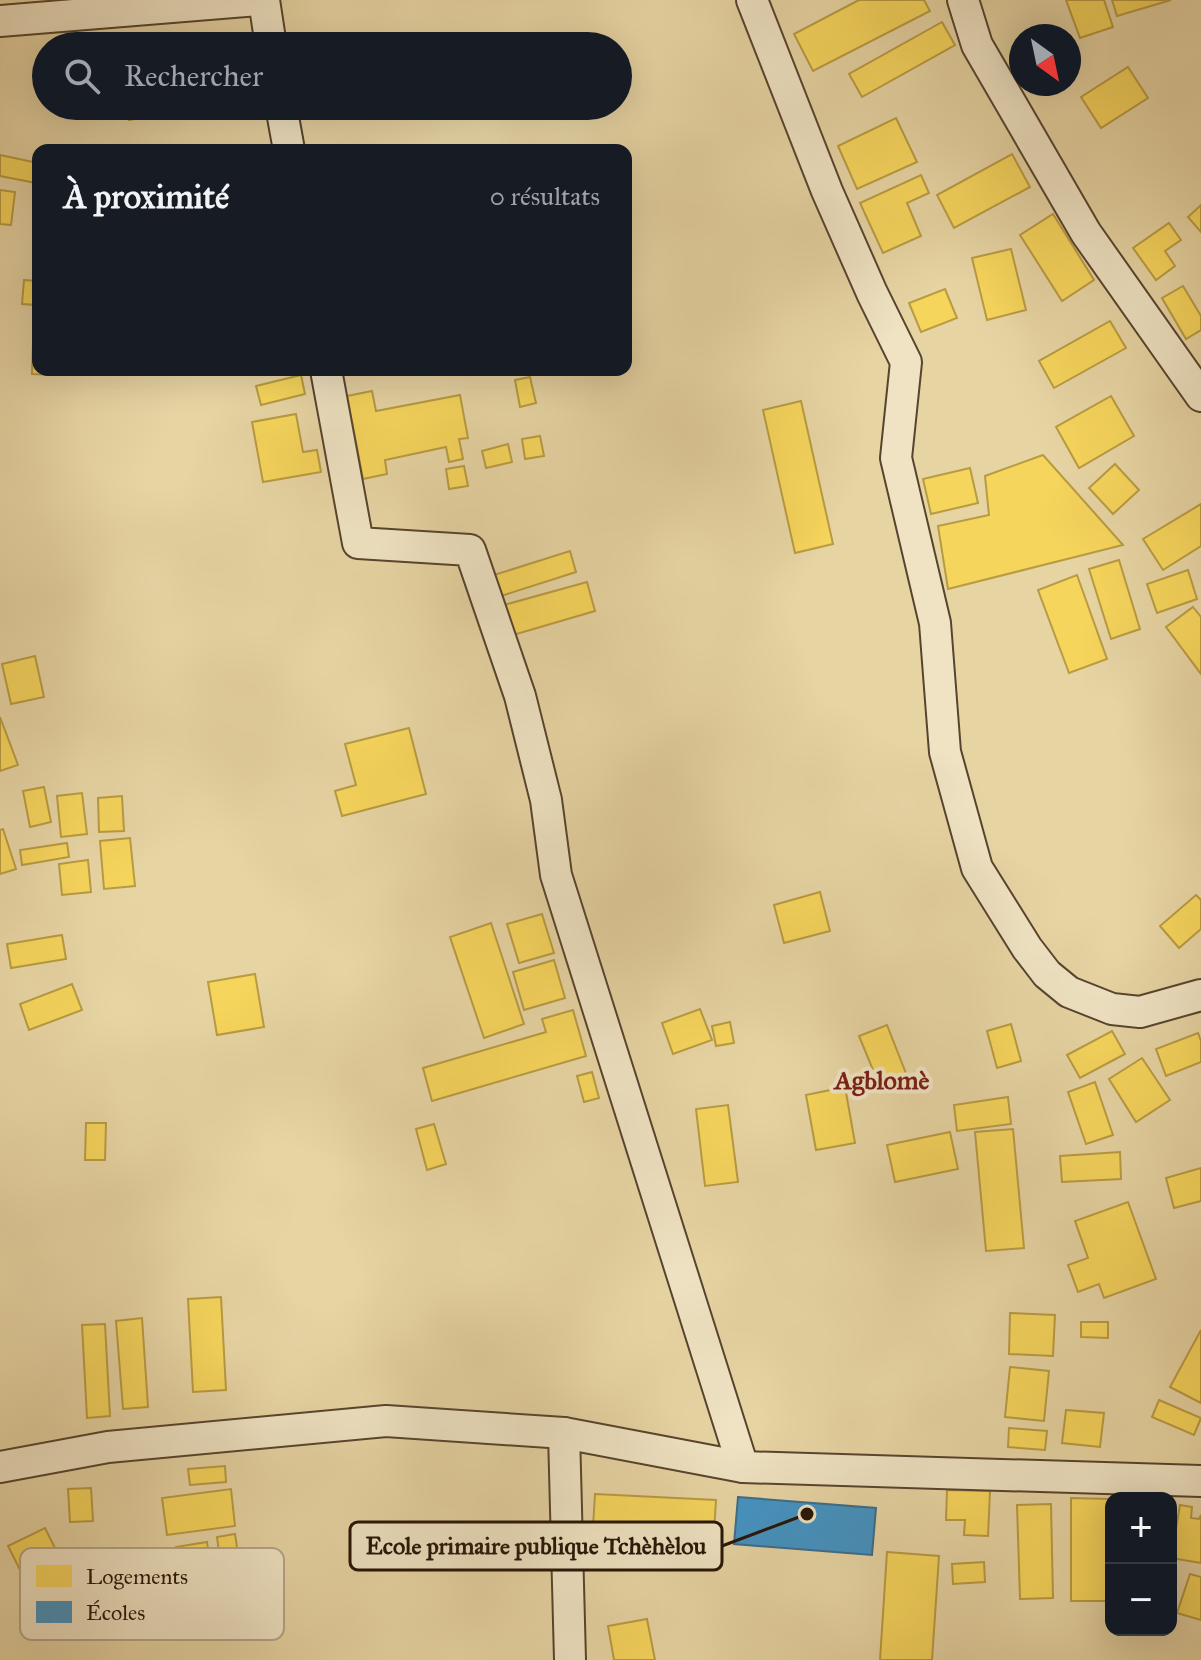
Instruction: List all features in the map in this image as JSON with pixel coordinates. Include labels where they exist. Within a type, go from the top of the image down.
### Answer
[{"type":"street","points":[[0,21],[257,0]]},
{"type":"street","points":[[264,0],[269,32]]},
{"type":"street","points":[[752,0],[827,191],[906,362],[896,458],[935,623],[945,752],[977,868],[1027,948],[1047,974],[1069,992],[1112,1009],[1140,1012],[1201,995]]},
{"type":"street","points":[[963,0],[977,45],[1086,233],[1201,396]]},
{"type":"street","points":[[284,120],[288,144]]},
{"type":"street","points":[[327,376],[358,543],[470,550],[520,696],[546,800],[556,875],[564,902],[743,1467]]},
{"type":"street","points":[[0,1467],[108,1447],[386,1421],[564,1433],[743,1467],[1201,1481]]},
{"type":"street","points":[[564,1433],[570,1660]]},
{"type":"building: Logements","points":[[859,0],[924,0],[930,11],[813,71],[794,34]]},
{"type":"building: Logements","points":[[1066,0],[1104,0],[1113,27],[1081,38],[1081,24],[1075,24]]},
{"type":"building: Logements","points":[[1112,0],[1171,0],[1117,16]]},
{"type":"building: Logements","points":[[942,22],[955,45],[862,97],[849,74]]},
{"type":"building: Logements","points":[[1128,67],[1148,98],[1101,128],[1081,97]]},
{"type":"building: Logements","points":[[896,118],[917,162],[857,189],[838,146]]},
{"type":"building: Logements","points":[[1012,154],[1030,187],[954,228],[937,195]]},
{"type":"building: Logements","points":[[0,155],[32,162],[32,182],[0,176]]},
{"type":"building: Logements","points":[[921,175],[929,193],[907,203],[921,236],[883,253],[860,203]]},
{"type":"building: Logements","points":[[0,190],[15,192],[11,225],[0,224]]},
{"type":"building: Logements","points":[[1201,205],[1201,232],[1188,217]]},
{"type":"building: Logements","points":[[1053,214],[1094,280],[1062,301],[1020,235]]},
{"type":"building: Logements","points":[[1169,223],[1181,240],[1165,251],[1175,266],[1156,280],[1133,248]]},
{"type":"building: Logements","points":[[1011,249],[1026,310],[987,320],[972,258]]},
{"type":"building: Logements","points":[[24,280],[32,281],[32,305],[22,304]]},
{"type":"building: Logements","points":[[1183,286],[1201,316],[1201,330],[1186,339],[1162,298]]},
{"type":"building: Logements","points":[[945,289],[957,318],[921,332],[909,303]]},
{"type":"building: Logements","points":[[1110,321],[1126,348],[1054,388],[1039,361]]},
{"type":"building: Logements","points":[[301,376],[305,394],[261,405],[256,386]]},
{"type":"building: Logements","points":[[530,377],[536,403],[520,407],[515,380]]},
{"type":"building: Logements","points":[[372,391],[376,411],[460,395],[468,438],[459,439],[463,459],[449,462],[446,447],[385,460],[387,474],[363,479],[347,396]]},
{"type":"building: Logements","points":[[1111,396],[1134,436],[1079,468],[1056,427]]},
{"type":"building: Logements","points":[[801,401],[833,544],[795,553],[763,410]]},
{"type":"building: Logements","points":[[296,414],[303,452],[317,450],[321,472],[263,482],[252,422]]},
{"type":"building: Logements","points":[[540,436],[544,456],[525,459],[522,439]]},
{"type":"building: Logements","points":[[508,444],[512,462],[486,468],[482,451]]},
{"type":"building: Logements","points":[[1043,455],[1123,545],[948,589],[938,526],[989,515],[985,476]]},
{"type":"building: Logements","points":[[1115,464],[1139,490],[1113,514],[1089,488]]},
{"type":"building: Logements","points":[[464,466],[468,486],[449,489],[446,469]]},
{"type":"building: Logements","points":[[970,468],[978,503],[931,514],[923,479]]},
{"type":"building: Logements","points":[[1201,504],[1201,546],[1163,570],[1143,539]]},
{"type":"building: Logements","points":[[570,551],[576,572],[501,596],[494,575]]},
{"type":"building: Logements","points":[[1119,560],[1140,629],[1111,639],[1089,569]]},
{"type":"building: Logements","points":[[1188,570],[1197,599],[1157,613],[1147,584]]},
{"type":"building: Logements","points":[[1077,575],[1107,659],[1069,673],[1038,590]]},
{"type":"building: Logements","points":[[587,582],[595,611],[513,635],[504,605]]},
{"type":"building: Logements","points":[[1193,607],[1201,617],[1201,674],[1166,627]]},
{"type":"building: Logements","points":[[35,656],[44,697],[11,704],[2,664]]},
{"type":"building: Logements","points":[[0,717],[18,765],[0,771]]},
{"type":"building: Logements","points":[[409,728],[426,794],[342,816],[335,791],[356,785],[345,744]]},
{"type":"building: Logements","points":[[44,787],[51,822],[30,827],[23,791]]},
{"type":"building: Logements","points":[[82,793],[87,834],[61,837],[57,796]]},
{"type":"building: Logements","points":[[122,796],[124,831],[99,832],[98,798]]},
{"type":"building: Logements","points":[[3,829],[16,869],[0,874],[0,830]]},
{"type":"building: Logements","points":[[130,838],[135,886],[104,889],[100,841]]},
{"type":"building: Logements","points":[[67,843],[69,857],[22,865],[20,850]]},
{"type":"building: Logements","points":[[88,860],[91,892],[62,895],[59,864]]},
{"type":"building: Logements","points":[[820,892],[830,931],[784,943],[774,905]]},
{"type":"building: Logements","points":[[1196,895],[1201,900],[1201,929],[1179,948],[1160,926]]},
{"type":"building: Logements","points":[[542,914],[554,953],[519,963],[507,924]]},
{"type":"building: Logements","points":[[491,923],[524,1024],[484,1038],[450,937]]},
{"type":"building: Logements","points":[[62,935],[66,959],[11,968],[7,944]]},
{"type":"building: Logements","points":[[554,960],[565,998],[524,1010],[513,972]]},
{"type":"building: Logements","points":[[255,974],[264,1027],[217,1035],[208,982]]},
{"type":"building: Logements","points":[[72,984],[82,1010],[29,1030],[20,1004]]},
{"type":"building: Logements","points":[[700,1009],[712,1040],[673,1054],[662,1023]]},
{"type":"building: Logements","points":[[573,1010],[586,1056],[432,1101],[423,1068],[546,1032],[542,1019]]},
{"type":"building: Logements","points":[[730,1022],[734,1043],[716,1046],[712,1026]]},
{"type":"building: Logements","points":[[1011,1024],[1021,1061],[997,1068],[987,1031]]},
{"type":"building: Logements","points":[[887,1025],[907,1076],[880,1087],[859,1036]]},
{"type":"building: Logements","points":[[1112,1031],[1125,1054],[1080,1078],[1067,1055]]},
{"type":"building: Logements","points":[[1198,1033],[1201,1062],[1166,1076],[1156,1049]]},
{"type":"building: Logements","points":[[1142,1058],[1170,1100],[1136,1122],[1109,1079]]},
{"type":"building: Logements","points":[[592,1072],[599,1098],[584,1102],[577,1076]]},
{"type":"building: Logements","points":[[1095,1082],[1113,1135],[1086,1144],[1068,1092]]},
{"type":"building: Logements","points":[[845,1087],[855,1143],[816,1150],[806,1095]]},
{"type":"building: Logements","points":[[1008,1097],[1011,1124],[957,1131],[954,1105]]},
{"type":"building: Logements","points":[[728,1105],[738,1182],[705,1186],[696,1109]]},
{"type":"building: Logements","points":[[86,1123],[106,1123],[105,1160],[85,1160]]},
{"type":"building: Logements","points":[[434,1124],[446,1164],[427,1170],[416,1129]]},
{"type":"building: Logements","points":[[1013,1129],[1024,1248],[986,1251],[975,1132]]},
{"type":"building: Logements","points":[[950,1132],[958,1169],[895,1182],[887,1145]]},
{"type":"building: Logements","points":[[1120,1152],[1121,1179],[1062,1182],[1060,1156]]},
{"type":"building: Logements","points":[[1201,1168],[1201,1201],[1174,1208],[1166,1178]]},
{"type":"building: Logements","points":[[1128,1202],[1156,1279],[1104,1298],[1099,1284],[1078,1292],[1068,1265],[1088,1258],[1075,1221]]},
{"type":"building: Logements","points":[[221,1297],[226,1390],[193,1392],[188,1299]]},
{"type":"building: Logements","points":[[1010,1313],[1055,1315],[1053,1356],[1009,1354]]},
{"type":"building: Logements","points":[[142,1318],[148,1407],[123,1409],[116,1321]]},
{"type":"building: Logements","points":[[1081,1322],[1108,1322],[1108,1338],[1081,1337]]},
{"type":"building: Logements","points":[[105,1324],[110,1416],[87,1418],[82,1325]]},
{"type":"building: Logements","points":[[1201,1330],[1201,1403],[1170,1387]]},
{"type":"building: Logements","points":[[1010,1367],[1049,1371],[1044,1421],[1005,1417]]},
{"type":"building: Logements","points":[[1159,1400],[1201,1418],[1194,1435],[1152,1417]]},
{"type":"building: Logements","points":[[1066,1410],[1104,1413],[1100,1447],[1062,1443]]},
{"type":"building: Logements","points":[[1009,1428],[1047,1431],[1045,1450],[1008,1447]]},
{"type":"building: Logements","points":[[225,1466],[226,1482],[190,1485],[188,1469]]},
{"type":"building: Logements","points":[[91,1488],[93,1521],[70,1522],[68,1489]]},
{"type":"building: Logements","points":[[231,1489],[235,1526],[167,1535],[162,1498]]},
{"type":"building: Logements","points":[[947,1490],[990,1491],[988,1536],[964,1535],[965,1520],[946,1520]]},
{"type":"building: Logements","points":[[595,1494],[716,1500],[713,1548],[592,1543]]},
{"type":"building: Logements","points":[[1071,1498],[1105,1499],[1105,1601],[1071,1601]]},
{"type":"building: Logements","points":[[1051,1504],[1053,1598],[1020,1599],[1017,1505]]},
{"type":"building: Logements","points":[[1180,1505],[1192,1507],[1191,1518],[1199,1519],[1201,1515],[1201,1563],[1177,1559]]},
{"type":"building: Logements","points":[[45,1528],[55,1548],[20,1548],[20,1570],[8,1546]]},
{"type":"building: Logements","points":[[235,1534],[237,1548],[218,1548],[217,1537]]},
{"type":"building: Logements","points":[[207,1542],[208,1548],[176,1548]]},
{"type":"building: Logements","points":[[887,1552],[939,1556],[932,1660],[880,1660]]},
{"type":"building: Logements","points":[[984,1562],[985,1582],[953,1584],[952,1564]]},
{"type":"building: Logements","points":[[1190,1574],[1201,1577],[1201,1620],[1177,1613]]},
{"type":"building: Logements","points":[[647,1619],[655,1660],[614,1660],[608,1626]]},
{"type":"building: Écoles","points":[[738,1497],[876,1508],[872,1555],[734,1544]]},
{"type":"place","name":"Ecole primaire publique Tchèhèlou","points":[[807,1514]]},
{"type":"district","name":"Agblomè","points":[[882,1080]]}]
